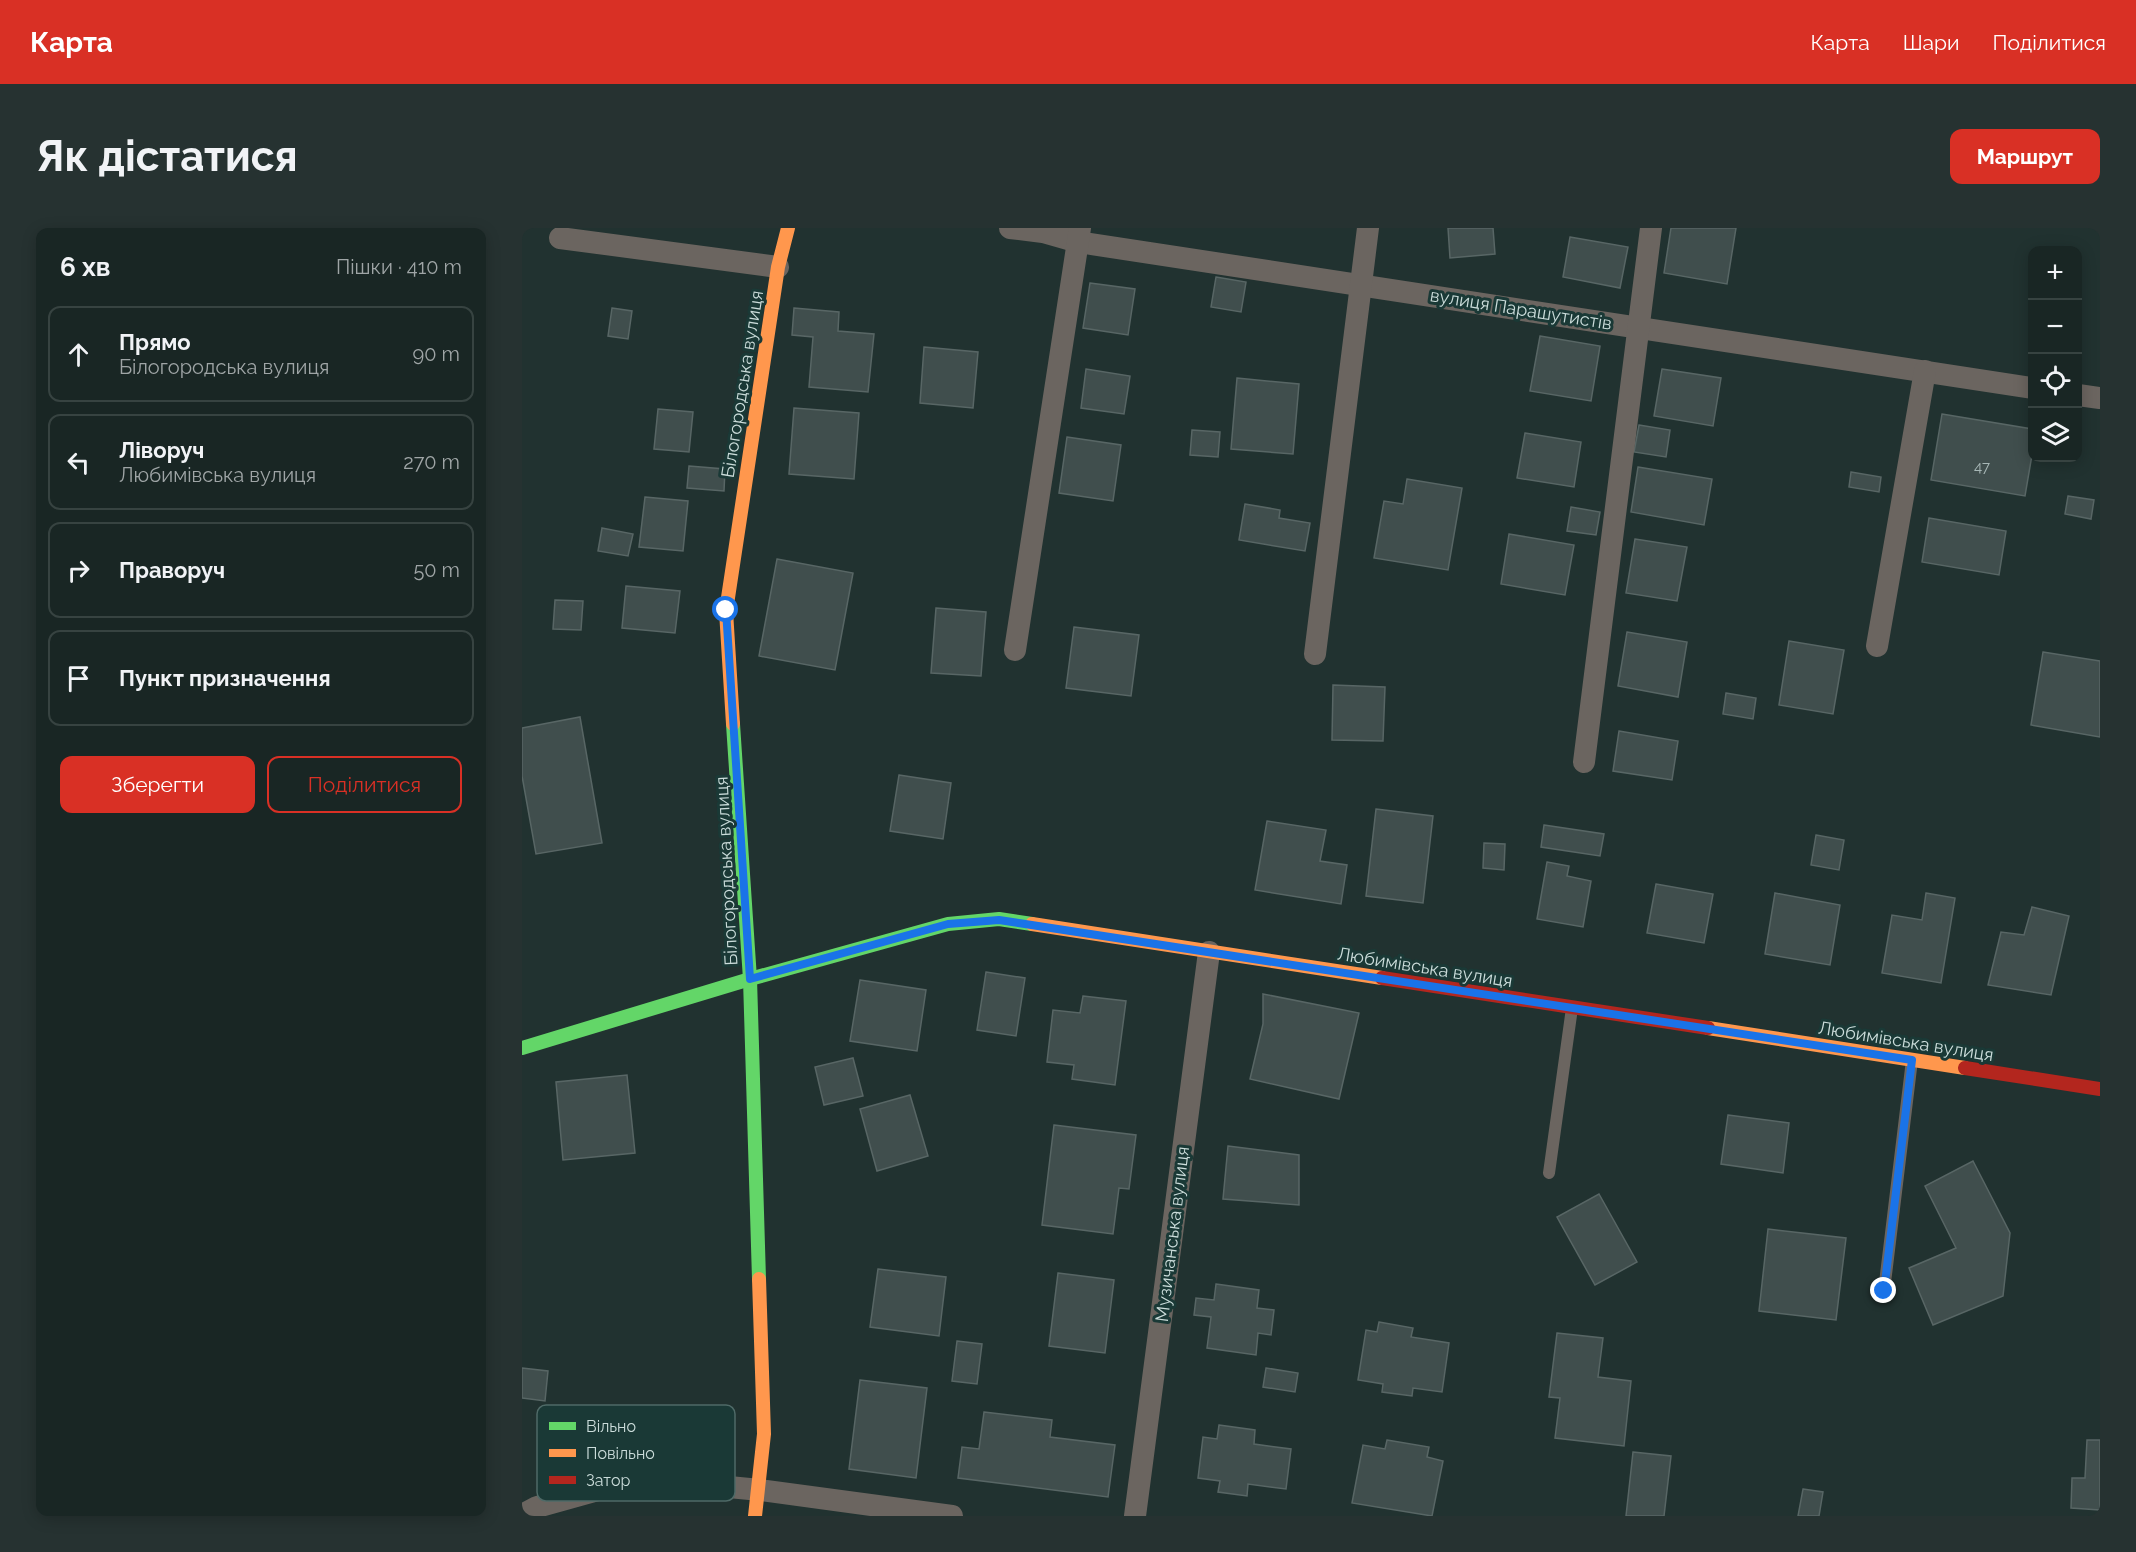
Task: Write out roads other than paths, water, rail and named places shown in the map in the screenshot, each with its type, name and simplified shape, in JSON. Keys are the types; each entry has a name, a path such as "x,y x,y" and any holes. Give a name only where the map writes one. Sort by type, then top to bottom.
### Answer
{"street":[{"name":"Білогородська вулиця","path":"755,1516 764,1434 750,979 726,610 778,267 788,228"},
{"name":"вулиця Парашутистів","path":"1011,228 1079,235 1360,284 2028,387"},
{"path":"1315,654 1368,228"},
{"path":"1584,762 1651,228"},
{"path":"1015,650 1079,235"},
{"path":"560,237 778,267"},
{"path":"1877,646 1925,371"},
{"path":"2082,395 2100,398"},
{"name":"Любимівська вулиця","path":"522,1048 750,979 948,924 999,920 2100,1089"},
{"name":"Музичанська вулиця","path":"1135,1516 1209,952"},
{"path":"735,1488 952,1516"},
{"path":"522,1515 537,1507 559,1501"}],"lane":[{"path":"1549,1173 1572,1008"},
{"path":"1884,1291 1912,1060"}]}
